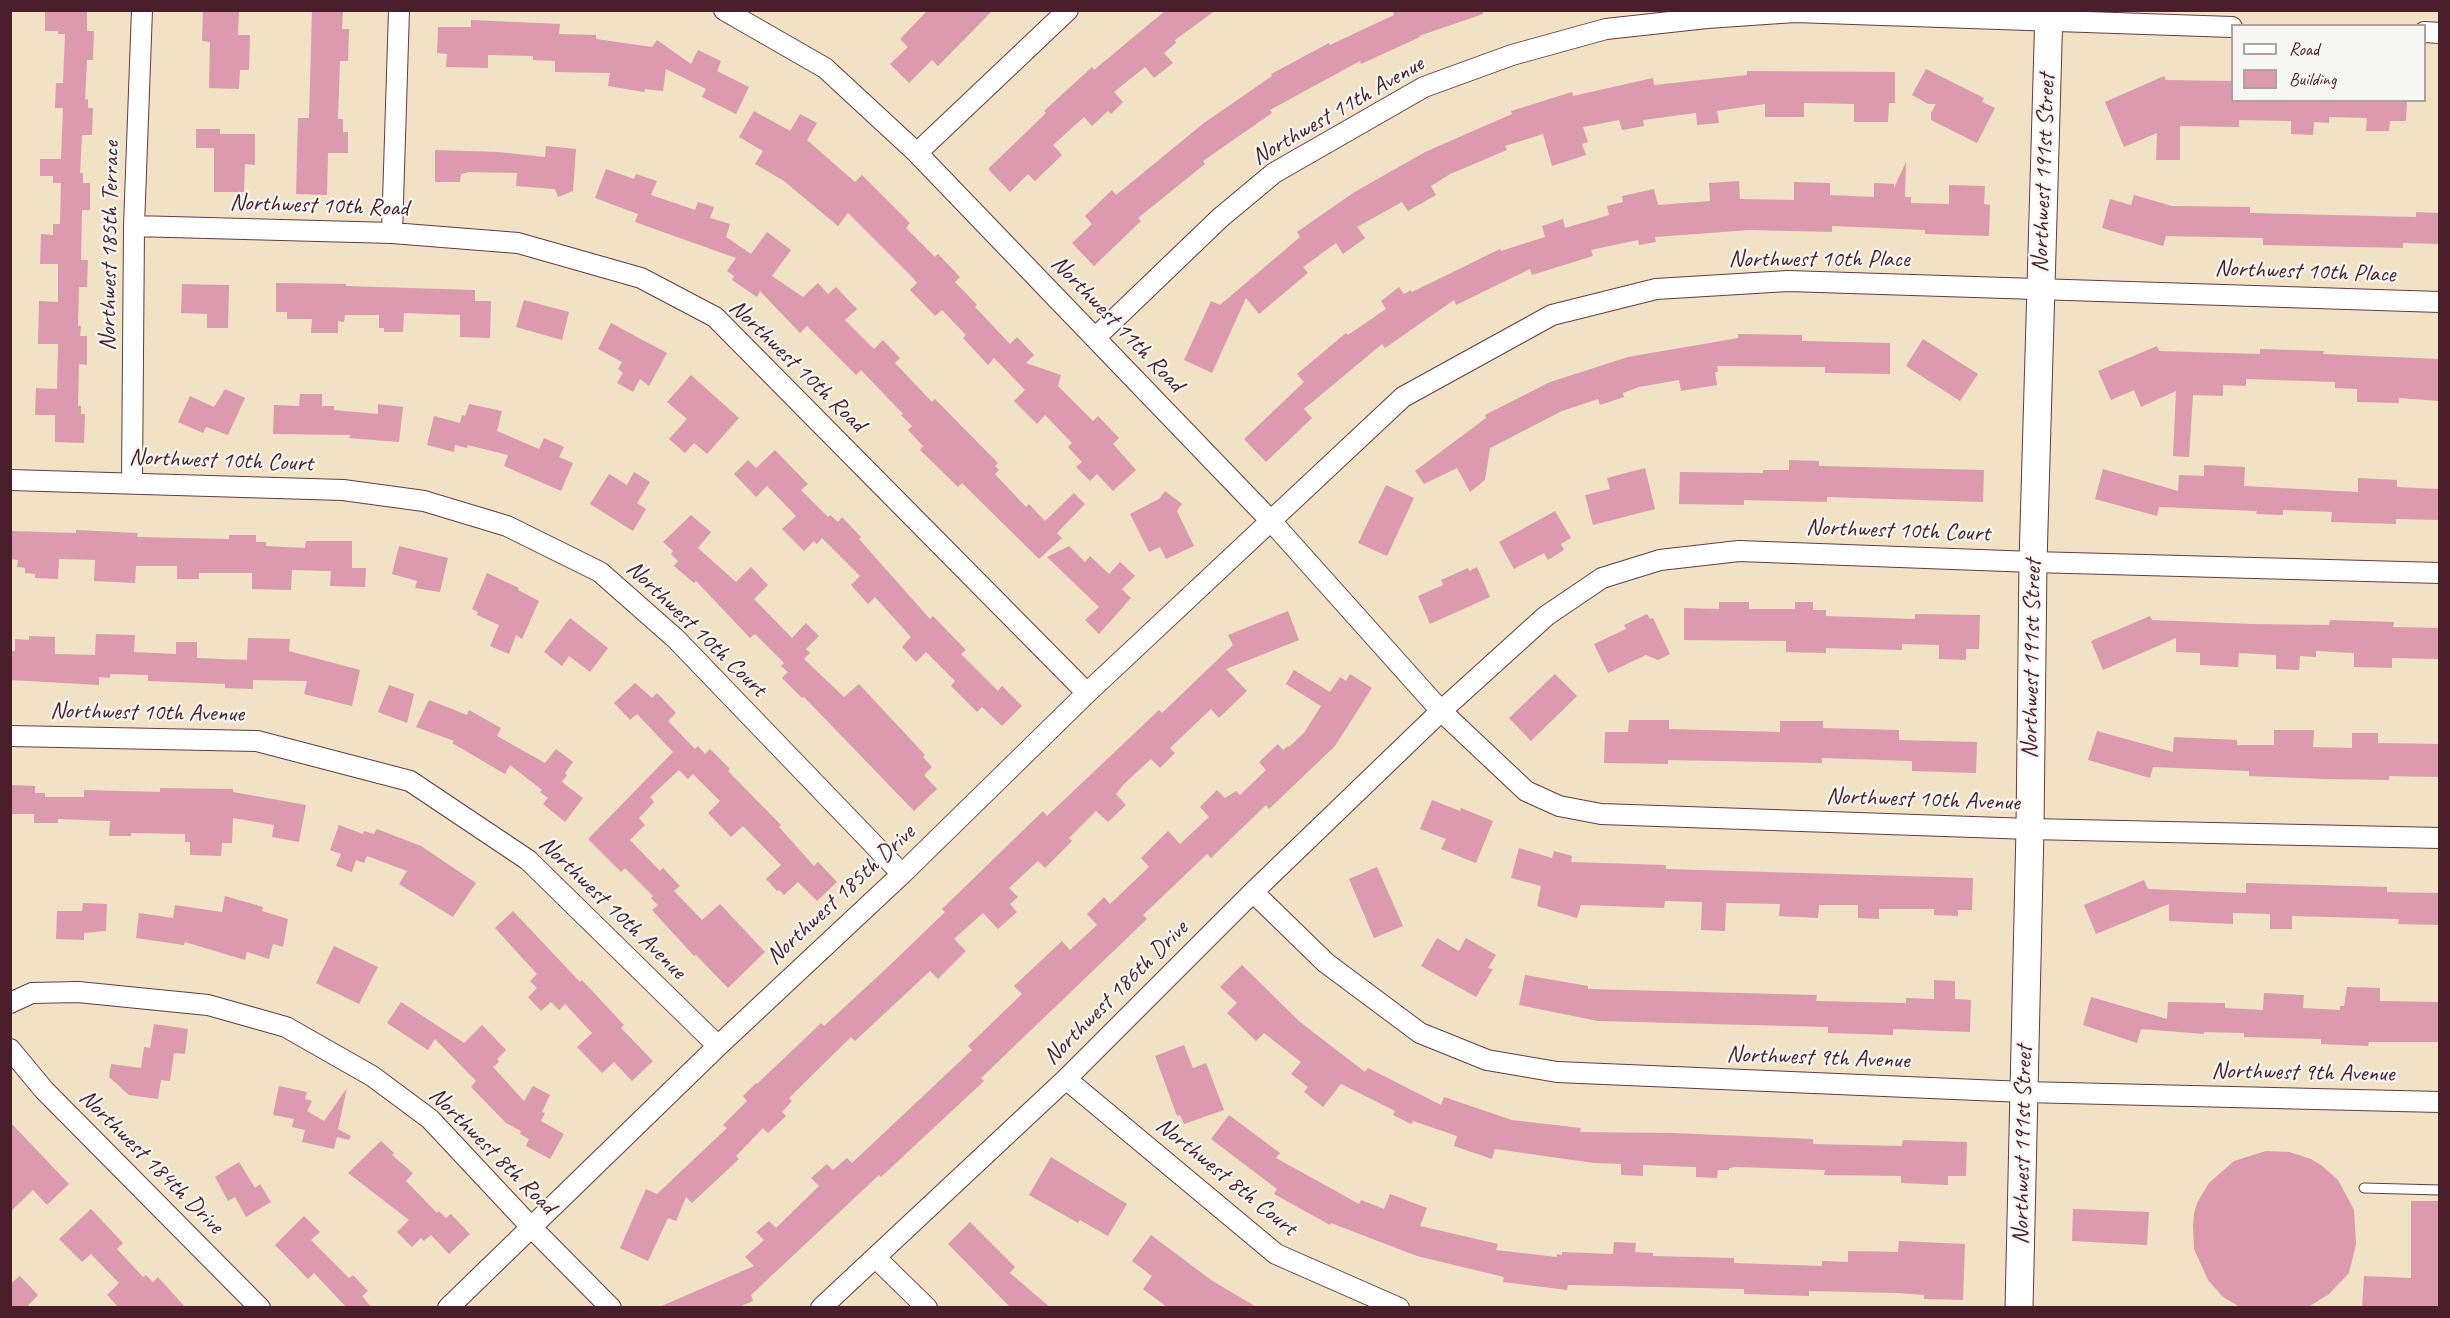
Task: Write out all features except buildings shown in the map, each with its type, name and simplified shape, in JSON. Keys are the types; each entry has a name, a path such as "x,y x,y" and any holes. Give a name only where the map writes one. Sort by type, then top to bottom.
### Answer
{"street":[{"name":"Northwest 185th Terrace","path":"132,483 134,226 142,10"},
{"path":"392,233 399,10"},
{"name":"Northwest 11th Road","path":"724,10 825,68 917,153 1271,521 1441,711"},
{"path":"917,153 1068,10"},
{"name":"Northwest 11th Avenue","path":"1095,338 1220,218 1274,172 1424,87 1512,55 1606,29 1707,18 1795,12 2049,16 2231,27"},
{"name":"Northwest 191st Street","path":"2019,1308 2030,829 2033,562 2049,16"},
{"name":"Northwest 10th Road","path":"134,226 392,233 518,243 641,278 715,317 1087,693"},
{"name":"Northwest 10th Place","path":"1271,521 1403,397 1552,315 1656,289 1788,281 2439,302"},
{"name":"Northwest 10th Court","path":"10,480 343,490 424,501 507,526 600,572 676,639 902,874"},
{"name":"Northwest 185th Drive","path":"448,1308 718,1046 902,874 1087,693 1271,521"},
{"name":"Northwest 10th Court","path":"1441,711 1546,615 1602,578 1660,561 1739,551 2439,573"},
{"name":"Northwest 10th Avenue","path":"1441,711 1526,790 1559,806 1601,814 2030,829 2439,838"},
{"name":"Northwest 186th Drive","path":"821,1308 1066,1079 1253,892 1441,711"},
{"name":"Northwest 10th Avenue","path":"10,736 257,741 410,781 528,860 718,1046"},
{"name":"Northwest 9th Avenue","path":"1253,892 1326,963 1420,1033 1487,1060 1557,1072 2024,1092 2439,1102"},
{"name":"Northwest 8th Road","path":"10,1003 32,993 78,992 208,1005 286,1027 372,1076 430,1119 611,1308"},
{"name":"Northwest 184th Drive","path":"10,1049 44,1090 260,1308"},
{"name":"Northwest 8th Court","path":"1066,1079 1276,1254 1399,1308"},
{"path":"876,1258 927,1308"}],"lane":[{"path":"2364,1188 2439,1190"}]}
